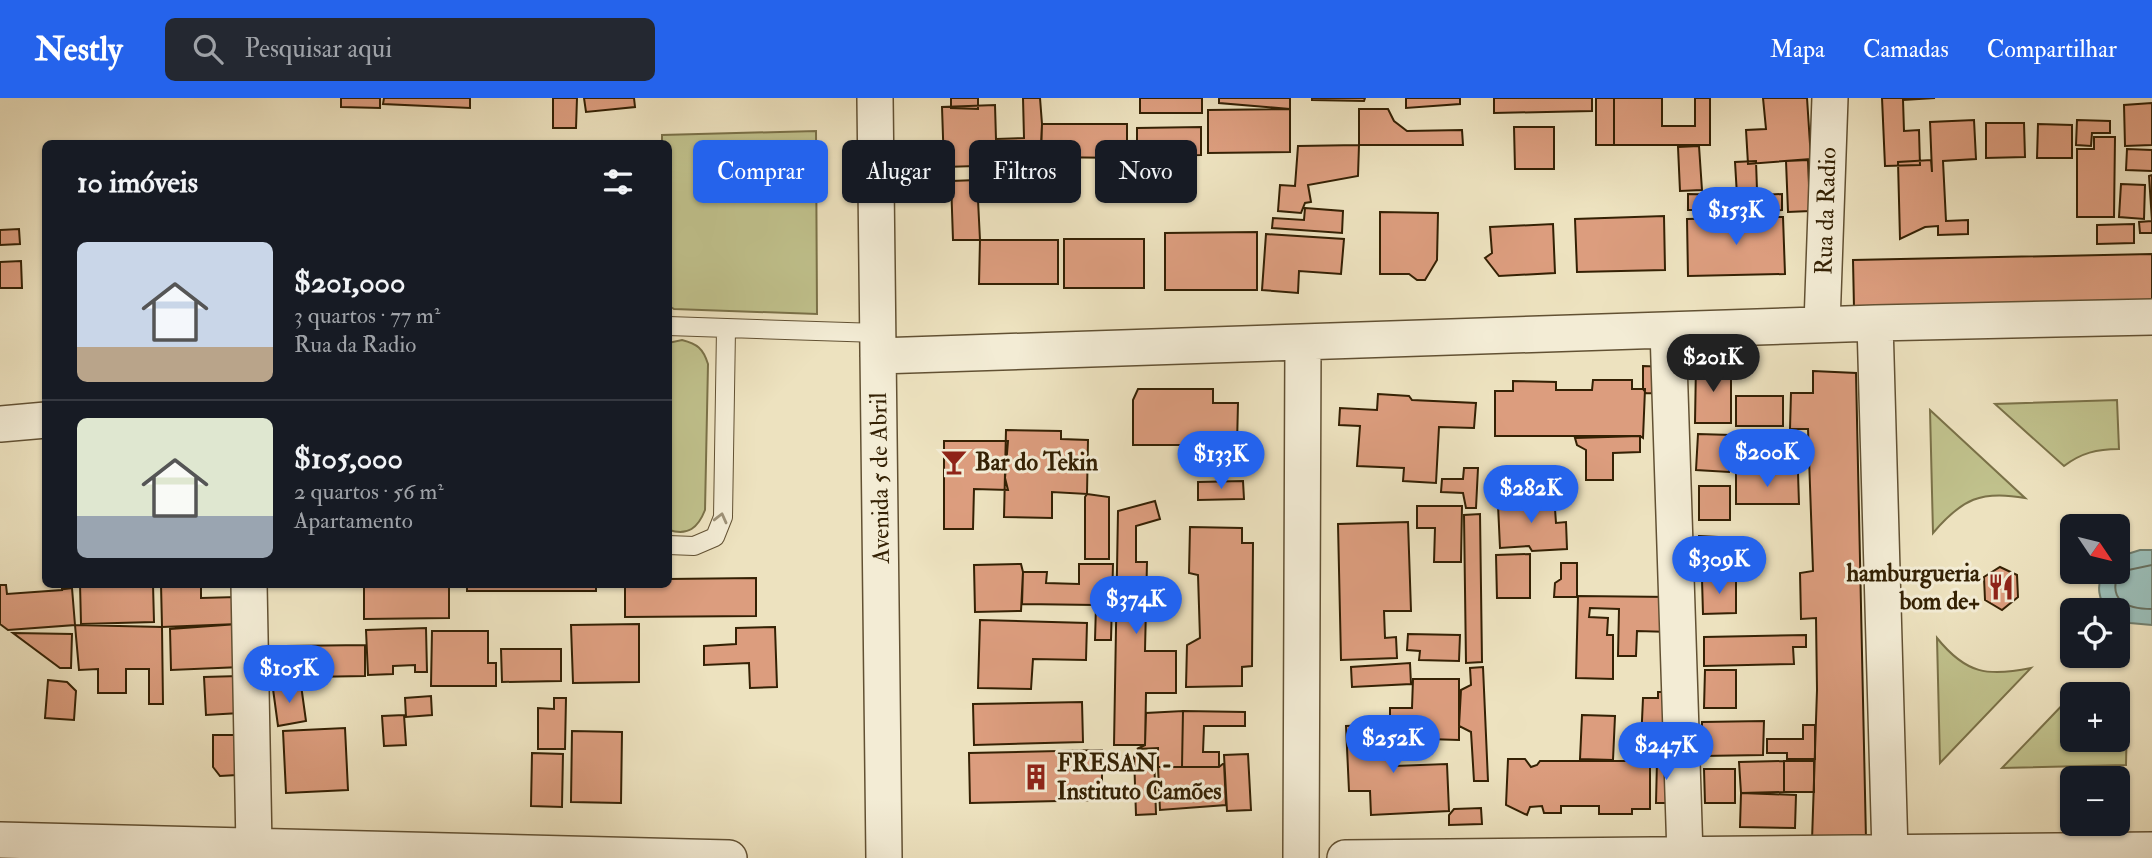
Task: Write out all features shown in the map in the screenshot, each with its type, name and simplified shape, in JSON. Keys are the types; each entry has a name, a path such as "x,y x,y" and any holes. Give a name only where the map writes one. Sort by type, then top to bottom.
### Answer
{"street":[{"name":"Avenida 5 de Abril","path":"874,98 884,858"},
{"name":"Rua da Radio","path":"1822,324 1830,98"},
{"path":"878,345 1303,342 1822,324 2152,317"},
{"path":"1875,323 1890,853"},
{"path":"1668,330 1685,855"},
{"path":"1301,858 1303,342"},
{"path":"0,424 42,420"},
{"path":"249,588 254,847"},
{"path":"0,840 729,858"},
{"path":"1345,858 1839,856 2152,850"}],"lane":[{"path":"672,326 878,345"},
{"path":"672,545 694,546 715,537 723,517 726,330"}],"green space":[{"path":"816,131 816,140 693,140 693,203 816,203 817,314 672,308 672,140 662,140 662,135"},
{"path":"682,340 699,347 708,364 705,510 696,526 682,532 672,531 672,342"},
{"path":"2117,400 2119,449 2090,453 2064,466 1995,404"},
{"path":"1930,410 2025,498 1996,495 1973,500 1953,512 1933,533"},
{"path":"1937,638 1958,659 1979,670 2002,672 2031,668 1940,763"},
{"path":"2060,707 2060,752 2126,752 2126,765 2002,768"}],"water":[{"path":"2152,550 2152,625 2130,623 2130,598 2101,598 2099,593 2099,584 2130,584 2130,553"}],"building":[{"path":"341,98 380,98 380,108 341,107"},
{"path":"384,98 470,98 470,108 383,104"},
{"path":"553,98 577,98 576,128 553,128"},
{"path":"584,98 634,98 635,107 586,112"},
{"path":"951,98 978,98 978,109 951,108"},
{"path":"1023,98 1040,98 1041,140 969,140 969,166 955,167 955,140 943,140 942,107 995,105 996,139 1024,138"},
{"path":"1140,98 1202,98 1202,113 1140,113"},
{"path":"1219,98 1290,98 1290,109 1219,103"},
{"path":"1312,98 1365,98 1364,101"},
{"path":"1406,98 1460,98 1460,104 1406,108"},
{"path":"1494,98 1592,98 1592,111 1494,113"},
{"path":"1596,98 1614,98 1614,145 1596,145"},
{"path":"1614,98 1662,98 1662,126 1695,126 1695,98 1710,98 1710,145 1614,145"},
{"path":"1763,98 1807,98 1811,159 1748,164 1746,130 1766,129"},
{"path":"1882,98 1935,98 1903,100 1904,131 1919,130 1920,165 1885,166"},
{"path":"2152,103 2152,145 2125,146 2124,105"},
{"path":"1290,109 1290,152 1208,153 1208,110"},
{"path":"1359,109 1388,109 1394,121 1407,131 1462,130 1463,145 1359,145"},
{"path":"1974,120 1976,159 1943,161 1946,221 1968,220 1968,234 1938,235 1938,226 1925,227 1900,239 1898,162 1931,160 1932,172 1930,122"},
{"path":"2077,120 2110,121 2110,133 2092,133 2091,146 2076,145"},
{"path":"1986,123 2024,123 2025,157 1986,158"},
{"path":"1042,124 1127,124 1127,140 1095,140 1095,158 1081,157 1081,140 1042,140"},
{"path":"2038,124 2072,125 2072,158 2037,158"},
{"path":"1201,127 1201,155 1197,155 1197,140 1137,140 1137,128"},
{"path":"1514,127 1554,127 1554,169 1515,169"},
{"path":"2094,137 2115,137 2114,217 2077,217 2077,149 2094,149"},
{"path":"1359,145 1358,176 1308,185 1311,202 1305,203 1301,213 1278,211 1280,185 1295,186 1298,146"},
{"path":"1699,146 1702,190 1680,191 1678,147"},
{"path":"2127,149 2152,150 2152,171 2126,170"},
{"path":"1808,160 1810,211 1788,212 1786,161"},
{"path":"1756,161 1757,190 1742,191 1741,196 1782,194 1782,210 1738,212 1735,162"},
{"path":"2152,175 2152,221 2149,176"},
{"path":"969,180 969,203 978,203 980,240 953,240 952,203 955,203 955,181"},
{"path":"2121,184 2145,185 2144,219 2119,217"},
{"path":"1688,194 1730,195 1730,210 1688,210"},
{"path":"1305,208 1343,211 1342,233 1272,228 1273,218 1304,220"},
{"path":"1380,212 1438,213 1437,260 1425,280 1417,280 1409,274 1380,274"},
{"path":"1664,216 1665,270 1577,272 1575,219"},
{"path":"1783,217 1785,274 1688,276 1687,219"},
{"path":"2152,221 2152,233 2140,233 2139,222"},
{"path":"1553,224 1555,273 1499,276 1485,258 1492,253 1490,227"},
{"path":"2134,224 2134,243 2097,244 2097,225"},
{"path":"19,229 20,244 0,245 0,230"},
{"path":"1257,232 1257,290 1165,290 1165,233"},
{"path":"1266,234 1344,239 1341,274 1299,271 1298,293 1262,290"},
{"path":"1064,239 1144,239 1144,288 1064,288"},
{"path":"980,240 1058,240 1058,284 979,284"},
{"path":"2152,254 2152,302 1854,308 1853,260"},
{"path":"21,261 22,288 0,288 0,262"},
{"path":"1696,364 1731,364 1731,423 1695,423"},
{"path":"1643,366 1667,367 1666,394 1646,393 1643,389"},
{"path":"1813,371 1856,373 1866,840 1812,841 1817,690 1816,618 1801,619 1800,573 1813,571 1808,429 1790,429 1791,393 1813,393"},
{"path":"1593,380 1632,380 1632,389 1645,389 1643,438 1495,436 1495,391 1513,391 1513,381 1556,382 1556,390 1592,390"},
{"path":"1138,389 1213,389 1213,403 1238,403 1237,445 1133,445 1133,400"},
{"path":"1378,394 1409,396 1412,400 1476,403 1474,428 1439,427 1436,483 1403,481 1404,468 1357,466 1360,426 1339,425 1340,408 1377,410"},
{"path":"1736,396 1783,396 1783,426 1736,426"},
{"path":"1006,430 1061,431 1061,439 1088,440 1087,494 1052,492 1052,518 1004,517"},
{"path":"1698,434 1731,435 1729,472 1696,470"},
{"path":"1640,436 1640,452 1613,453 1613,480 1586,480 1586,450 1577,445 1575,438"},
{"path":"944,441 1008,441 1005,478 1008,490 974,489 973,529 944,529"},
{"path":"1464,468 1478,468 1476,508 1466,508 1463,493 1441,492 1442,479 1463,479"},
{"path":"1736,473 1798,473 1799,504 1736,504"},
{"path":"1243,481 1244,499 1198,500 1198,482"},
{"path":"1699,486 1730,486 1730,520 1699,520"},
{"path":"1545,493 1545,509 1555,509 1556,523 1566,522 1567,549 1532,551 1529,546 1500,548 1498,505 1515,504 1514,494"},
{"path":"1087,494 1109,497 1109,559 1085,559"},
{"path":"1155,501 1160,519 1136,526 1136,562 1147,562 1145,651 1176,651 1176,693 1146,693 1145,745 1114,745 1118,511"},
{"path":"1417,506 1462,506 1461,562 1434,562 1435,528 1417,528"},
{"path":"1480,514 1482,662 1466,663 1464,515"},
{"path":"1408,522 1411,611 1384,611 1385,638 1396,637 1397,658 1341,660 1338,524"},
{"path":"1190,527 1242,528 1242,543 1253,543 1252,666 1242,667 1242,686 1186,687 1187,645 1200,638 1198,575 1189,573"},
{"path":"1699,536 1737,538 1737,557 1699,556"},
{"path":"1530,554 1530,598 1497,598 1496,555"},
{"path":"1561,563 1577,563 1577,597 1554,597 1555,583 1561,579"},
{"path":"1021,564 1021,611 975,612 974,565"},
{"path":"1079,564 1113,564 1111,640 1095,640 1096,605 1022,604 1023,572 1047,572 1046,583 1079,584"},
{"name":"hamburgueria bom de+","path":"2000,567 2017,575 2018,597 2002,610 1985,600 1984,577"},
{"path":"756,578 756,616 625,617 625,588 672,588 672,579"},
{"path":"1736,578 1736,613 1703,614 1702,579"},
{"path":"0,585 6,585 7,594 72,588 75,625 8,630 0,624"},
{"path":"80,588 153,588 154,622 81,624"},
{"path":"161,588 201,588 201,598 237,597 238,624 162,627"},
{"path":"364,588 449,588 449,618 364,619"},
{"path":"467,588 596,588 596,591 467,591"},
{"path":"1578,596 1672,597 1671,632 1637,631 1636,656 1618,656 1619,609 1590,608 1589,617 1608,618 1607,635 1613,635 1613,679 1576,678"},
{"path":"980,620 1087,623 1086,660 1033,659 1031,689 978,688"},
{"path":"238,624 241,667 171,670 170,629"},
{"path":"639,624 639,682 573,683 571,625"},
{"path":"75,625 162,627 163,704 149,704 149,669 126,669 126,693 98,693 98,669 79,670"},
{"path":"775,627 777,687 750,688 749,663 704,665 704,646 736,644 736,628"},
{"path":"426,628 427,672 415,672 415,665 393,666 393,674 368,675 366,630"},
{"path":"432,631 488,631 488,663 496,663 496,686 431,686"},
{"path":"13,633 72,634 71,668 60,668"},
{"path":"1408,634 1460,635 1459,661 1419,660 1420,651 1407,650"},
{"path":"1806,635 1806,647 1793,647 1794,664 1704,666 1704,637"},
{"path":"365,645 365,676 308,677 287,646"},
{"path":"501,649 561,649 561,681 502,682"},
{"path":"1410,663 1411,684 1352,687 1351,667"},
{"path":"1483,667 1488,781 1474,781 1471,732 1459,726 1461,690 1471,685 1470,668"},
{"path":"1705,670 1736,670 1736,708 1704,708"},
{"path":"239,676 240,713 206,715 204,677"},
{"path":"1413,679 1459,679 1459,740 1428,739 1429,726 1397,726 1397,720 1390,720 1390,708 1412,708"},
{"path":"48,680 67,682 76,691 74,720 45,718"},
{"path":"301,685 306,721 278,726 273,689"},
{"path":"1658,692 1677,692 1675,752 1661,751 1657,744 1641,743 1643,698 1658,698"},
{"path":"431,696 432,715 406,717 405,698"},
{"path":"554,698 566,698 565,749 538,749 538,708 554,709"},
{"path":"1082,702 1083,742 974,745 973,704"},
{"path":"1183,711 1182,767 1158,767 1158,748 1137,749 1145,745 1146,713"},
{"path":"1183,711 1245,712 1245,726 1204,726 1203,752 1219,752 1219,767 1182,767"},
{"path":"404,715 406,745 384,746 382,716"},
{"path":"1582,715 1615,716 1613,760 1580,759"},
{"path":"1764,721 1763,755 1702,756 1702,722"},
{"path":"1392,724 1394,766 1447,764 1449,811 1371,815 1370,791 1349,791 1346,726"},
{"path":"1803,725 1815,725 1815,759 1787,759 1787,753 1767,753 1767,739 1803,739"},
{"path":"345,728 348,790 286,793 283,731"},
{"path":"572,731 622,732 621,803 571,802"},
{"path":"213,735 237,735 237,775 220,776 213,767"},
{"name":"FRESAN - Instituto Camões","path":"1102,750 1102,800 970,803 969,753"},
{"path":"532,753 563,754 562,807 531,806"},
{"path":"1248,754 1251,810 1227,811 1224,755"},
{"path":"1134,755 1154,755 1156,814 1136,815"},
{"path":"1508,759 1525,759 1531,767 1540,761 1650,761 1650,809 1632,809 1632,814 1599,814 1599,806 1561,806 1561,813 1544,813 1542,806 1530,807 1527,815 1506,805"},
{"path":"1657,761 1676,761 1675,803 1656,803"},
{"path":"1784,761 1784,792 1741,793 1739,762"},
{"path":"1784,761 1814,761 1814,792 1784,792"},
{"path":"1224,763 1226,805 1160,810 1158,767 1219,767"},
{"path":"1704,769 1735,769 1735,803 1705,803"},
{"path":"1741,793 1796,795 1795,828 1740,827"},
{"path":"1481,808 1482,824 1449,825 1449,815 1454,809"}],"place":[{"name":"Bar do Tekin","path":"954,462"},
{"name":"hamburgueria bom de+","path":"2001,587"},
{"name":"FRESAN - Instituto Camões","path":"1036,777"}]}
